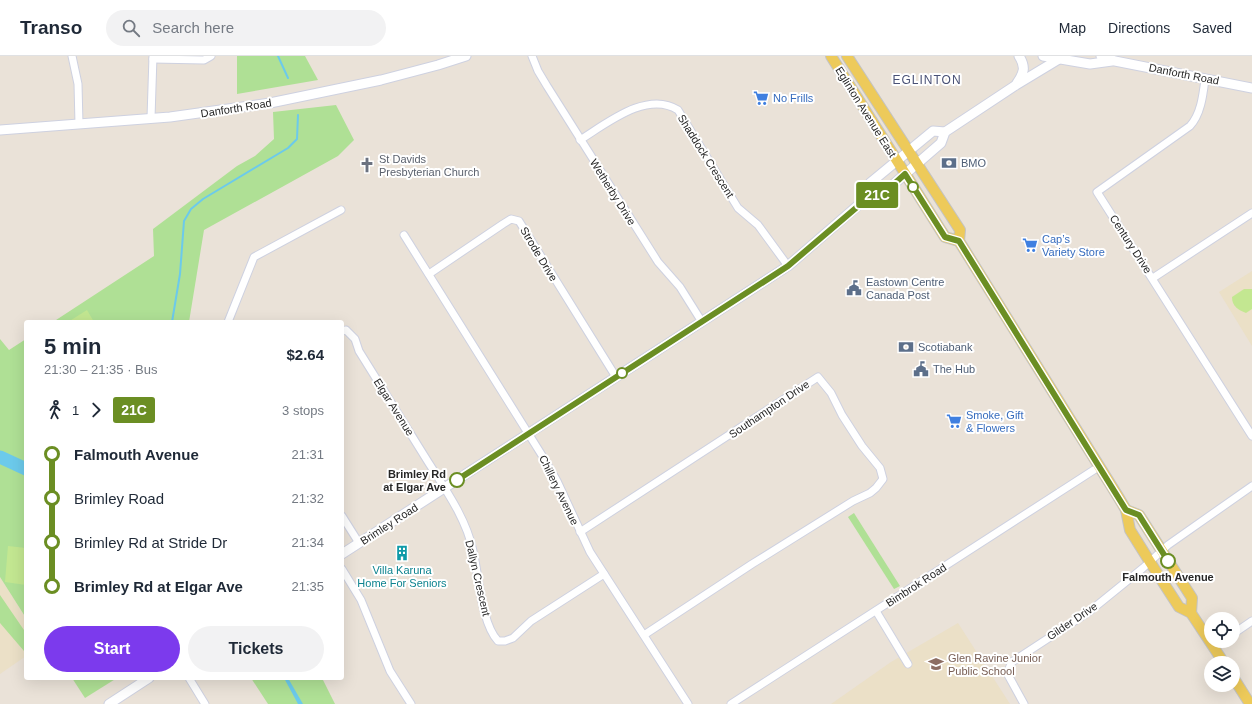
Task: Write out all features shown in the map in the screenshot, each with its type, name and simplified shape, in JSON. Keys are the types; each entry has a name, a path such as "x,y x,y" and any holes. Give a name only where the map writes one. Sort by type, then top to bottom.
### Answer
{"main road":[{"name":"Danforth Road","path":"0,130 194,114 270,103 381,80 438,66 466,56"},
{"name":"Eglinton Avenue East","path":"831,56 945,237 959,241"},
{"path":"1016,85 1024,74 1024,64 1020,56"},
{"name":"Danforth Road","path":"1043,56 1062,58 1090,64 1118,60"},
{"name":"Danforth Road","path":"1101,56 1252,88"},
{"name":"Eglinton Avenue East","path":"849,57 960,230 959,241 1126,510 1130,530 1179,607 1191,613 1204,628"},
{"name":"Brimley Road","path":"344,553 788,266 870,196 882,195 940,142 945,132 1016,85 1062,58"},
{"name":"Brimley Road","path":"870,196 870,183 933,131 945,132"},
{"name":"Eglinton Avenue East","path":"1126,510 1139,515 1192,598 1191,613"},
{"path":"109,704 147,680"},
{"path":"1240,688 1250,704"}],"street":[{"path":"72,56 78,84 79,124"},
{"path":"151,118 153,58 204,60 211,56"},
{"name":"Wetherby Drive","path":"532,56 538,71 580,140 658,262 680,287 702,322"},
{"name":"Century Drive","path":"1205,79 1196,120 1190,126 1097,192 1252,436"},
{"name":"Shaddock Crescent","path":"580,140 624,113 657,103 672,106 678,110 738,208 758,225 788,266"},
{"path":"229,320 251,260 254,257 341,210"},
{"path":"1153,278 1252,213"},
{"name":"Strode Drive","path":"429,274 511,219 519,220 616,377"},
{"name":"Chillery Avenue","path":"404,235 557,481 580,532 604,574 688,704"},
{"name":"Elgar Avenue","path":"344,330 346,330 355,339 359,351 444,488"},
{"name":"Southampton Drive","path":"580,532 818,377 831,393 842,415 862,446 880,468 883,479 876,488 752,564 644,636"},
{"name":"Bimbrok Road","path":"731,704 1100,466"},
{"path":"1150,562 1188,529 1252,486"},
{"name":"Dallyn Crescent","path":"444,488 468,533 473,551 479,590 492,631 498,641 506,641 512,638 531,621 604,574"},
{"path":"344,519 359,543"},
{"name":"Gilder Drive","path":"1024,704 1007,674 1012,662 1090,611 1150,562"},
{"path":"344,572 361,600 390,671 411,704"},
{"path":"876,611 908,664"},
{"path":"1240,629 1252,621"},
{"path":"190,680 205,704"}],"shaded area":[{"path":"1252,271 1252,346 1219,292"},
{"path":"0,577 24,615 24,657 0,674"},
{"name":"Glen Ravine Junior Public School","path":"958,623 1010,704 831,704 891,662"}],"green space":[{"path":"237,56 305,56 318,80 237,94"},
{"path":"336,105 354,140 338,156 204,230 189,320 56,320 154,256 153,229 237,166 255,156 274,139 273,112"},
{"path":"1244,289 1252,289 1252,309 1246,313 1236,307 1233,303 1232,297"},
{"path":"87,310 93,320 71,320"},
{"path":"0,339 9,350 24,340 24,615 0,577"},
{"path":"854,513 900,586 894,589 848,517"},
{"path":"8,546 24,548 24,585 5,582"},
{"path":"0,595 24,630 24,651 0,623"},
{"path":"73,680 114,680 85,698"},
{"path":"252,680 323,680 335,704 268,704"}],"water":[{"path":"285,680 289,680 303,704 298,704"}],"waterway":[{"path":"278,56 288,78"},
{"path":"172,320 180,274 184,221 191,209 203,199 288,148 297,139 298,115"},
{"path":"0,457 24,468"}],"bus line":[{"name":"21C","path":"457,480 788,266 870,196 882,195 905,174 945,237 959,241 1126,510 1139,515 1168,561"}],"place":[{"name":"No Frills","path":"761,98"},
{"name":"BMO","path":"949,163"},
{"name":"St Davids Presbyterian Church","path":"367,165"},
{"name":"Cap’s Variety Store","path":"1030,245"},
{"name":"Eastown Centre Canada Post","path":"854,288"},
{"name":"Scotiabank","path":"906,347"},
{"name":"The Hub","path":"921,369"},
{"name":"Smoke, Gift & Flowers","path":"954,421"},
{"name":"Brimley Rd at Elgar Ave","path":"457,480"},
{"name":"Villa Karuna Home For Seniors","path":"402,553"},
{"name":"Falmouth Avenue","path":"1168,561"},
{"name":"Glen Ravine Junior Public School","path":"936,664"}],"district":[{"name":"EGLINTON","path":"927,80"}]}
